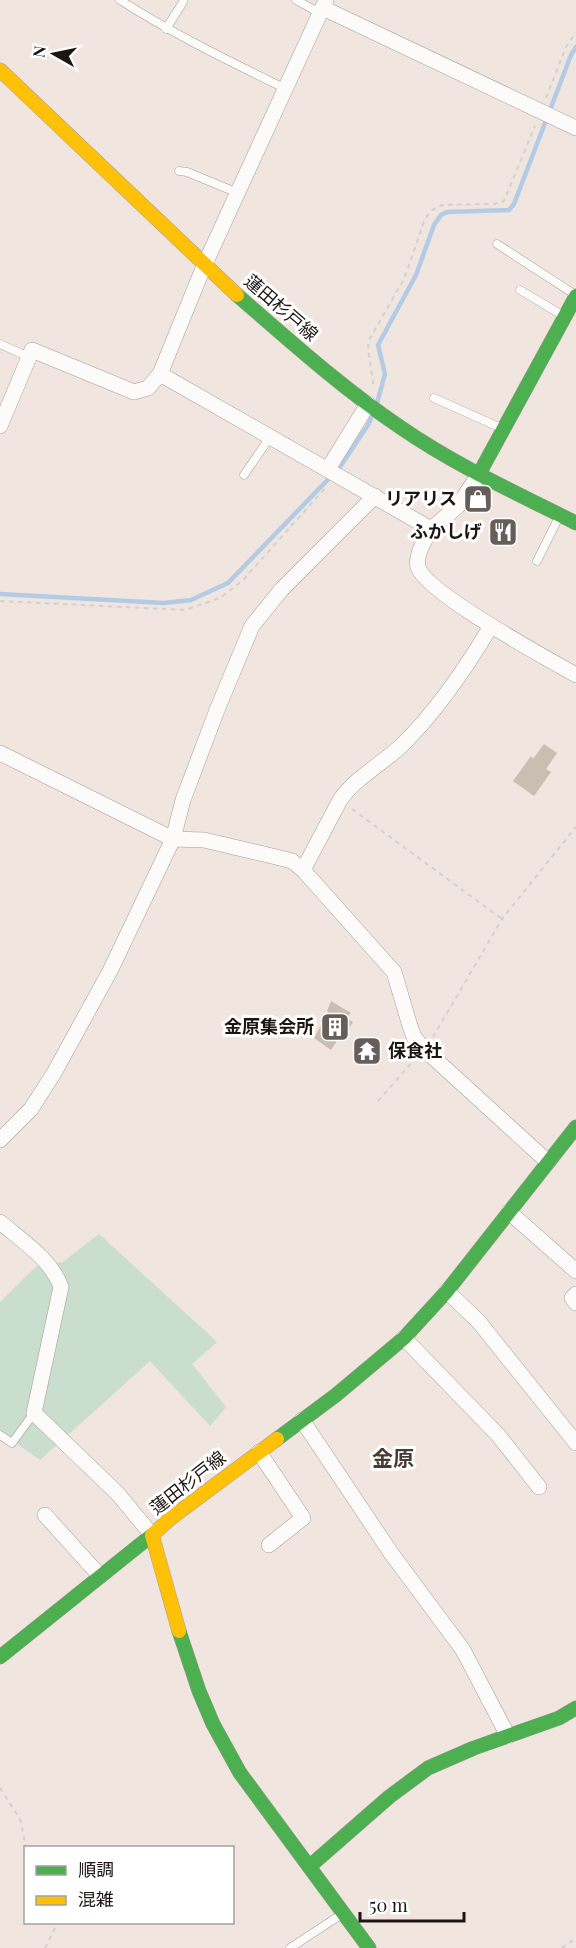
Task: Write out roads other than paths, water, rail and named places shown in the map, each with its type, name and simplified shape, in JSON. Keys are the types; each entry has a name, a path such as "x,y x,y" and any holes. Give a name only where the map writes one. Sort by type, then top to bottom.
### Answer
{"main road":[{"name":"蓮田杉戸線","path":"0,70 204,266 367,403 413,436 479,474 576,523"},
{"path":"479,474 576,298"},
{"name":"蓮田杉戸線","path":"369,1948 240,1773 213,1724 199,1691 178,1627 152,1535 171,1518 336,1395 404,1338 447,1291 576,1127"},
{"path":"0,1658 152,1535"},
{"path":"310,1866 388,1797 428,1768 559,1718 576,1708"}],"street":[{"path":"0,426 32,350 134,392 148,388 160,375 204,266 323,7 576,129"},
{"path":"160,375 431,529"},
{"path":"333,472 367,403"},
{"path":"479,474 458,506 431,529 418,555 418,566 424,577 440,591 491,626 574,671"},
{"path":"0,1140 31,1109 54,1073 110,971 173,839 183,800 252,626 282,589 375,496"},
{"path":"303,870 347,790 386,760 412,735 454,684 491,626"},
{"path":"0,753 173,839 204,840 292,861 303,870 394,972 414,1037 424,1049 548,1162"},
{"path":"509,1212 576,1271"},
{"path":"0,1222 56,1274 61,1287 34,1413 118,1494 152,1535"},
{"path":"447,1291 479,1322 576,1443"},
{"path":"576,1294 572,1299 576,1303"},
{"path":"404,1338 498,1435 539,1487"},
{"path":"302,1420 391,1553 463,1650 508,1736"},
{"path":"259,1452 303,1518 269,1545"},
{"path":"45,1515 100,1576"}],"lane":[{"path":"120,0 203,49 286,89"},
{"path":"296,0 323,7"},
{"path":"166,29 183,2"},
{"path":"179,171 187,172 238,194"},
{"path":"497,244 576,298"},
{"path":"520,290 565,317"},
{"path":"0,344 29,357"},
{"path":"434,398 503,429"},
{"path":"244,475 270,437"},
{"path":"537,561 560,515"},
{"path":"0,1435 12,1443 34,1413"},
{"path":"290,1948 343,1913"}],"waterway":[{"path":"377,403 385,374 378,345 416,275 434,225 441,215 447,212 509,210 514,204 576,47"},
{"path":"0,594 164,603 191,600 228,583 340,467 372,416"}],"place":[{"name":"リアリス","path":"478,499"},
{"name":"ふかしげ","path":"503,532"},
{"name":"金原集会所","path":"335,1027"},
{"name":"保食社","path":"367,1051"}],"district":[{"name":"金原","path":"393,1459"}]}
